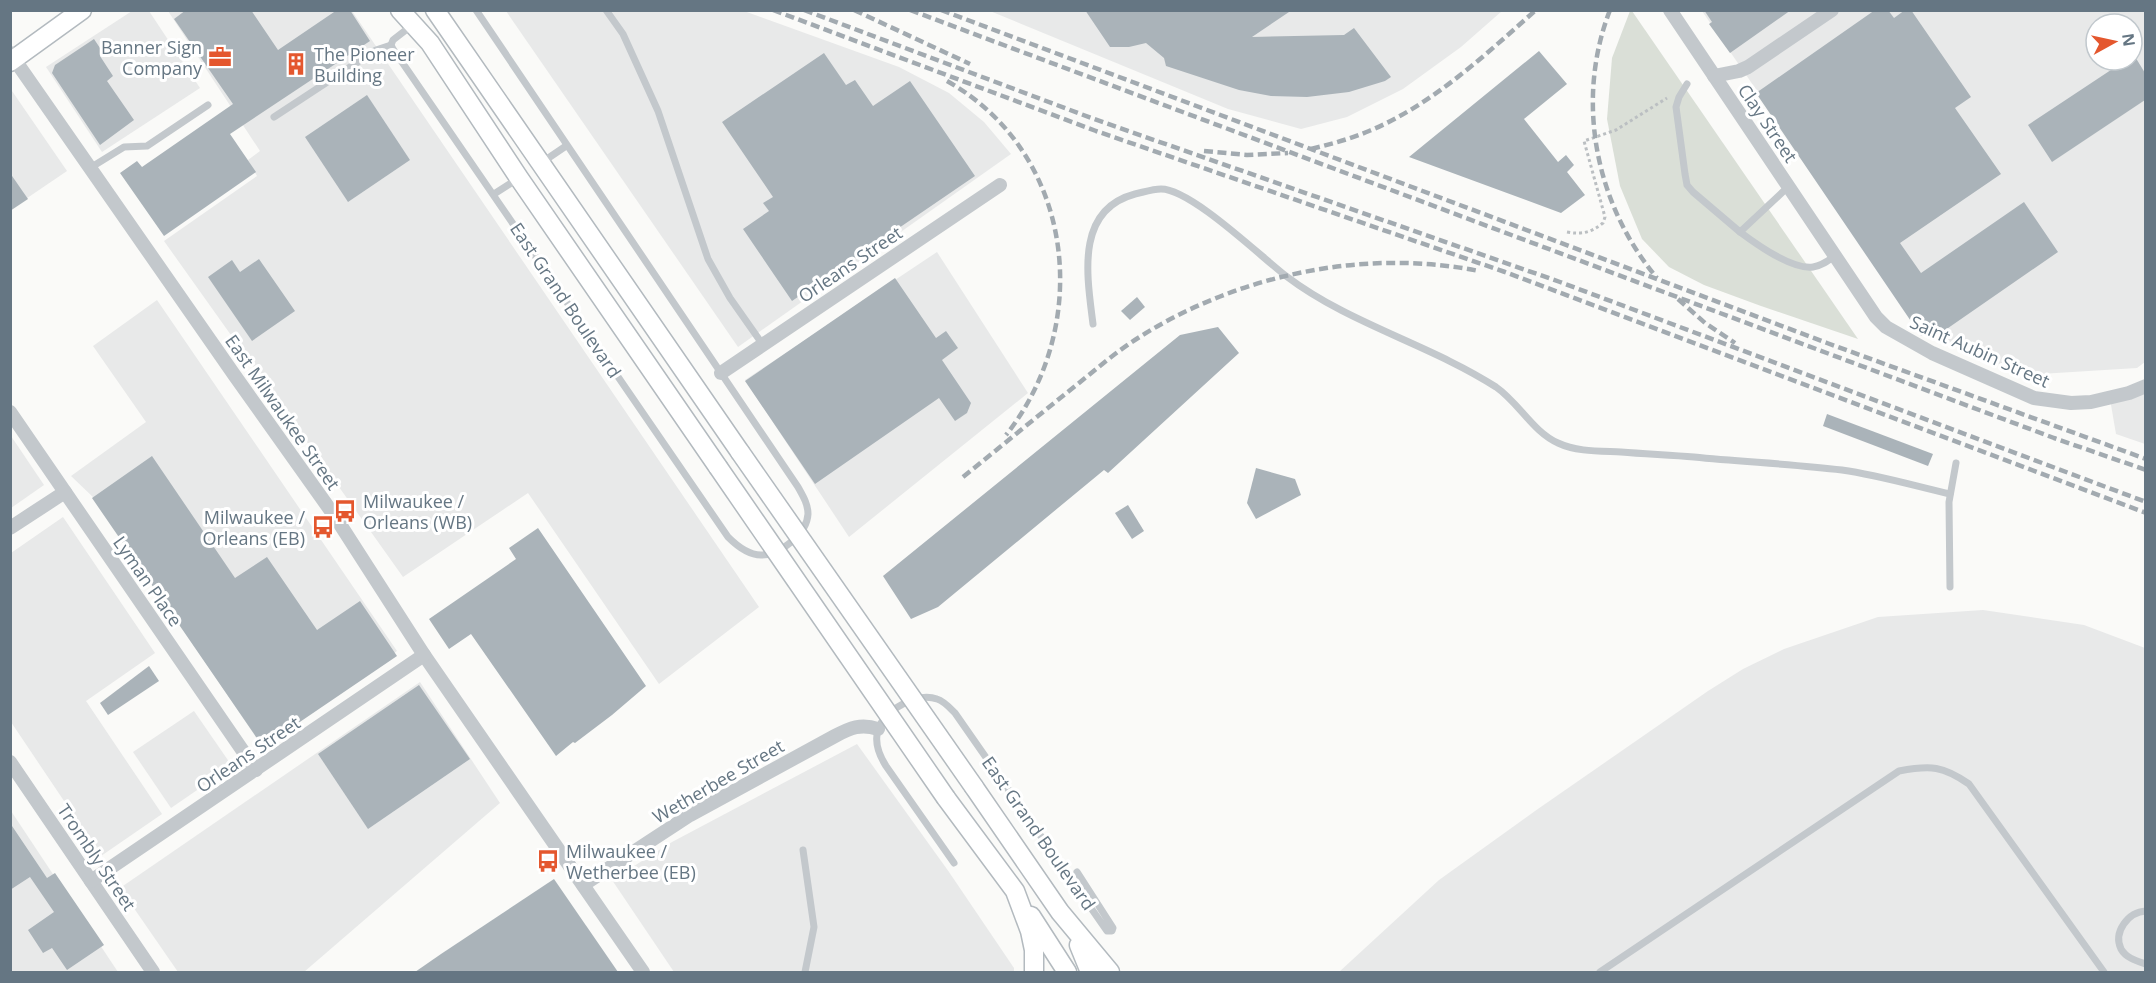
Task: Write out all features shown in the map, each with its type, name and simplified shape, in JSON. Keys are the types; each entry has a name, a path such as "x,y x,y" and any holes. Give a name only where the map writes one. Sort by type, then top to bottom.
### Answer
{"main road":[{"name":"East Grand Boulevard","path":"400,10 430,44 519,178 946,798 1015,891 1030,931 1034,950 1034,972"},
{"path":"413,25 430,10"},
{"name":"East Grand Boulevard","path":"435,10 1060,912"},
{"path":"12,58 78,12"},
{"path":"519,178 541,163"},
{"path":"1015,891 1067,972"},
{"path":"1060,912 1081,948 1090,972"},
{"path":"1060,912 1110,972"}],"street":[{"name":"Clay Street","path":"1670,10 1834,256"},
{"path":"1714,76 1748,67 1832,10"},
{"name":"East Milwaukee Street","path":"12,58 336,518 424,655 643,972"},
{"name":"Orleans Street","path":"721,373 1000,184"},
{"name":"Saint Aubin Street","path":"1834,256 1876,317 1886,327 1932,353 2034,398 2071,403 2091,402 2129,393 2145,386"},
{"name":"Lyman Place","path":"10,411 256,770"},
{"path":"10,528 65,492"},
{"name":"Orleans Street","path":"91,881 424,655"},
{"name":"Wetherbee Street","path":"583,885 690,815 835,736 854,727 869,726 878,729"},
{"name":"Trombly Street","path":"10,762 153,972"}],"lane":[{"name":"East Grand Boulevard","path":"391,45 728,537 746,551 759,555 765,555 788,544 801,532 807,520 807,507 798,487 476,10"},
{"path":"606,10 623,34 658,111 708,259 730,298 763,345"},
{"path":"274,117 376,50 391,45 393,40 413,25"},
{"path":"1687,84 1676,107 1687,185 1761,248 1803,266 1812,267 1824,264 1834,256"},
{"path":"90,168 124,147 147,146 208,105"},
{"path":"541,163 566,146"},
{"path":"494,195 519,178"},
{"path":"1740,232 1789,186"},
{"path":"1093,324 1088,284 1089,240 1095,224 1104,211 1118,200 1163,189 1186,197 1230,229 1298,285 1341,309 1459,365 1497,388 1522,409 1539,430 1560,444 1593,451 1683,456 1844,470 1950,494"},
{"path":"1950,587 1948,502 1956,463"},
{"name":"East Grand Boulevard","path":"878,729 891,712 918,699 936,699 950,707 1107,931 1112,931 1113,928 1077,872"},
{"path":"878,729 876,742 881,758 954,863"},
{"path":"1600,972 1899,771 1923,766 1950,771 1969,784 2104,972"},
{"path":"803,850 814,927 806,972"},
{"path":"2145,911 2131,916 2122,923 2119,937 2122,950 2131,959 2145,963"}],"path":[{"path":"1568,232 1577,234 1588,232 1603,223 1605,217 1584,141 1616,130 1687,84"}],"shaded area":[{"path":"132,11 149,11 200,88 102,152 46,67"},
{"path":"168,11 352,11 759,607 659,684 528,493 403,577 164,241 257,176 248,160 260,151"},
{"path":"506,11 744,11 899,67 949,93 984,122 1011,154 738,347"},
{"path":"990,11 1502,11 1461,47 1403,89 1347,117 1301,129 1228,109"},
{"path":"1630,11 1858,339 1704,285 1669,267 1642,239 1620,186 1607,119 1612,58"},
{"path":"1702,11 2145,11 2145,362 2137,368 2026,375 1924,333"},
{"path":"12,91 67,171 11,209 10,92"},
{"path":"937,252 1028,393 849,537 745,380"},
{"path":"157,300 397,651 262,746 95,499 71,476 146,422 93,346"},
{"path":"2145,387 2145,444 2116,434 2110,399"},
{"path":"11,436 44,485 10,508"},
{"path":"63,517 155,653 86,701 162,814 101,856 11,722 11,553"},
{"path":"1983,610 2084,625 2145,648 2145,972 1339,972 1439,880 1535,811 1743,669 1784,649 1878,617"},
{"path":"420,682 500,803 304,972 178,972 120,888"},
{"path":"194,711 232,766 171,808 133,752"},
{"path":"857,744 949,872 1014,968 1014,972 674,972 612,880 672,842"},
{"path":"11,811 118,972 11,972"}],"building":[{"path":"186,10 251,10 278,50 337,10 350,10 370,41 230,134 256,172 164,236 120,173 137,161 142,167 233,104 174,19"},
{"path":"1085,10 1292,10 1252,37 1344,35 1354,28 1391,77 1349,92 1307,97 1271,96 1239,90 1166,66 1164,58 1146,43 1129,47 1110,47"},
{"path":"1704,10 1791,10 1730,53 1709,24 1712,22"},
{"path":"1875,10 1888,10 1894,18 1905,10 1911,10 1971,97 1955,108 2001,174 1900,243 1921,273 2024,202 2058,252 1938,335 1921,336 1756,93"},
{"path":"94,39 104,54 100,56 113,76 107,81 134,120 100,145 52,73 55,65"},
{"path":"1539,51 1567,84 1524,119 1558,162 1566,155 1574,165 1567,172 1585,195 1561,213 1409,157"},
{"path":"824,53 846,85 855,80 873,106 910,81 975,176 792,301 743,229 769,211 763,203 773,197 722,122"},
{"path":"2108,72 2145,73 2145,100 2052,162 2028,125"},
{"path":"367,95 410,160 348,202 305,137"},
{"path":"10,173 28,199 10,211"},
{"path":"259,259 295,311 252,341 208,277 232,260 240,272"},
{"path":"895,278 936,338 946,331 958,348 942,360 971,403 967,413 955,421 939,398 815,484 745,381"},
{"path":"1137,297 1145,307 1130,320 1121,311"},
{"path":"1218,327 1239,353 1108,473 1104,470 938,607 911,619 883,576 1180,335"},
{"path":"1827,414 1933,454 1928,466 1823,426"},
{"path":"152,456 235,578 267,557 317,630 360,601 397,656 263,747 92,498"},
{"path":"1256,468 1295,479 1301,495 1256,519 1247,503"},
{"path":"1128,505 1144,531 1132,539 1115,513"},
{"path":"538,528 646,686 612,715 556,756 471,634 449,649 429,619 516,559 509,548"},
{"path":"149,666 159,681 108,715 100,703"},
{"path":"419,685 470,759 368,829 318,754"},
{"path":"10,823 47,878 55,873 104,945 67,970 52,948 43,953 28,930 54,912 30,877 10,890"},
{"path":"554,879 618,972 415,972 441,954"}],"railway":[{"path":"773,10 1096,131 1505,272 2146,513"},
{"path":"804,10 1094,119 1560,282 2146,502"},
{"path":"854,10 970,64"},
{"path":"910,10 2054,438 2146,470"},
{"path":"941,10 1827,343 2146,459"},
{"path":"1311,149 1362,134 1414,107 1457,78 1536,10"},
{"path":"1610,10 1599,44 1594,79 1593,115 1597,150 1606,184 1619,218 1636,249 1657,278"},
{"path":"947,81 990,112 1023,151 1045,195 1058,243 1060,293 1052,343 1034,391 1006,435"},
{"path":"1204,151 1247,155 1288,153"},
{"path":"963,477 1129,344 1176,316 1217,298 1259,283 1302,272 1347,265 1391,263 1435,265 1479,271"},
{"path":"1678,299 1705,323 1735,343"}],"place":[{"name":"Banner Sign Company","path":"220,57"},
{"name":"The Pioneer Building","path":"296,64"},
{"name":"Milwaukee / Orleans (WB)","path":"345,511"},
{"name":"Milwaukee / Orleans (EB)","path":"323,527"},
{"name":"Milwaukee / Wetherbee (EB)","path":"548,861"}]}
